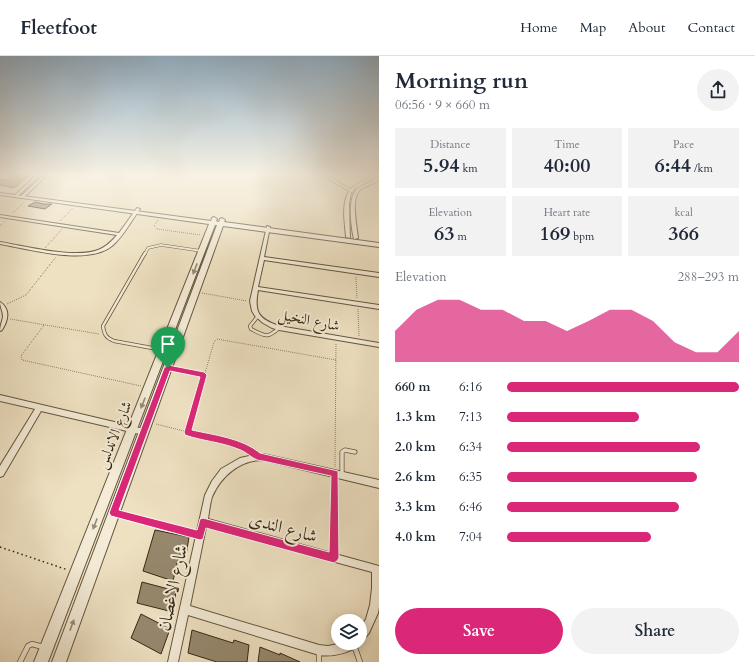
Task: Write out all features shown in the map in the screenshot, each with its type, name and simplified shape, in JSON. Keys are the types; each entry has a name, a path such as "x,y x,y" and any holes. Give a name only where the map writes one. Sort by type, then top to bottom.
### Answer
{"street":[{"path":"72,203 137,211 160,216 218,222"},
{"path":"82,203 379,245"},
{"path":"346,203 348,237"},
{"path":"352,203 356,238"},
{"path":"0,242 81,255 96,252 109,246 137,211"},
{"path":"0,216 120,234"},
{"name":"شارع الاندلس","path":"41,662 208,236 218,222"},
{"name":"شارع الاندلس","path":"59,662 196,292 218,222"},
{"path":"268,229 379,241"},
{"name":"شارع النخيل","path":"268,229 253,302 254,310 258,316 265,322 279,328 379,346"},
{"path":"262,258 379,275"},
{"path":"255,288 379,308"},
{"path":"0,328 5,318 5,311 1,305"},
{"path":"0,398 144,432"},
{"path":"0,473 40,407"},
{"name":"شارع الاغصان","path":"173,662 209,495 219,477 236,463 263,457 379,484"},
{"name":"شارع الندى","path":"203,522 378,570"},
{"path":"367,628 375,606 378,570"},
{"path":"185,609 319,650 334,650"}],"lane":[{"path":"164,350 108,339 104,334 103,326 146,249 159,245 202,251"},
{"path":"258,316 250,324 250,326 263,336 269,336 279,328"},
{"path":"338,474 342,452 345,450 355,452"},
{"path":"20,662 28,646 32,644 46,648"},
{"path":"319,650 319,662"},
{"path":"356,650 360,662"}],"path":[{"path":"13,213 18,203"},
{"path":"58,224 76,204"},
{"path":"160,216 154,226 155,228 208,236"},
{"path":"0,226 10,217"},
{"path":"43,250 65,225"},
{"path":"1,305 26,295 60,252"},
{"path":"196,292 253,302"},
{"path":"5,318 104,334"},
{"path":"44,324 22,356 22,360 149,388"},
{"path":"188,432 214,342 218,338 336,360"},
{"path":"334,558 338,474 336,338"},
{"path":"168,368 204,375"},
{"path":"148,422 239,445 251,451 258,457"},
{"path":"114,513 200,536"},
{"path":"0,547 76,573"}],"building":[{"path":"33,203 52,204 45,209 28,206"},
{"path":"155,530 189,537 186,556 179,555 173,581 143,571"},
{"path":"142,582 176,591 173,612 137,603"},
{"path":"141,614 170,629 161,654 131,638"},
{"path":"192,630 233,643 234,640 249,645 247,662 217,662 188,653"},
{"path":"260,647 280,655 280,653 300,662 258,662"}],"route":[{"path":"168,368 204,375 188,432 239,445 247,448 258,457 335,473 334,558 203,522 200,536 114,513 168,368"}]}
